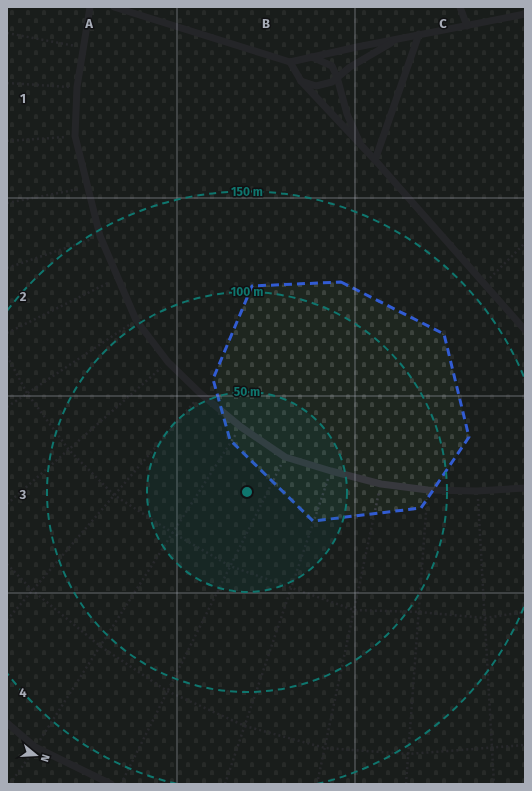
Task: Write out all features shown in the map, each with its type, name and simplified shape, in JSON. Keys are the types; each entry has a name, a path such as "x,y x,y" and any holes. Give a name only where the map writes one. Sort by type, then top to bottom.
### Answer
{"lane":[{"path":"90,7 78,88 75,136 100,236 119,277 136,320 168,362 201,394 241,427 284,457 381,484 428,490 477,491 525,488"},
{"path":"114,7 290,62 419,34 525,14"},
{"path":"460,7 467,26"},
{"path":"375,160 419,34"},
{"path":"301,81 316,86 332,82 376,50 401,38"},
{"path":"312,57 332,66 337,77 347,114 362,146"},
{"path":"290,62 301,81 375,160 525,330"},
{"path":"7,723 35,747 112,784"}],"path":[{"path":"7,33 84,48"},
{"path":"7,84 78,88"},
{"path":"7,141 75,136"},
{"path":"7,203 87,188"},
{"path":"7,268 100,236"},
{"path":"484,284 525,243"},
{"path":"7,334 119,277"},
{"path":"7,407 136,320"},
{"path":"7,356 27,393 68,450 114,496 172,534 230,566 354,610 419,612 485,618 525,612"},
{"path":"7,504 168,362"},
{"path":"7,620 201,394"},
{"path":"10,784 241,427"},
{"path":"121,784 284,457"},
{"path":"225,784 331,471"},
{"path":"317,784 381,484"},
{"path":"406,784 428,490"},
{"path":"477,491 494,784"},
{"path":"7,564 32,590 100,646 168,691 245,726 325,748 408,754 525,745"}],"highlighted area":[{"path":"341,282 444,334 469,437 421,508 313,521 230,440 213,379 252,286"}],"green space":[{"path":"7,7 525,7 525,784 7,784"}]}
